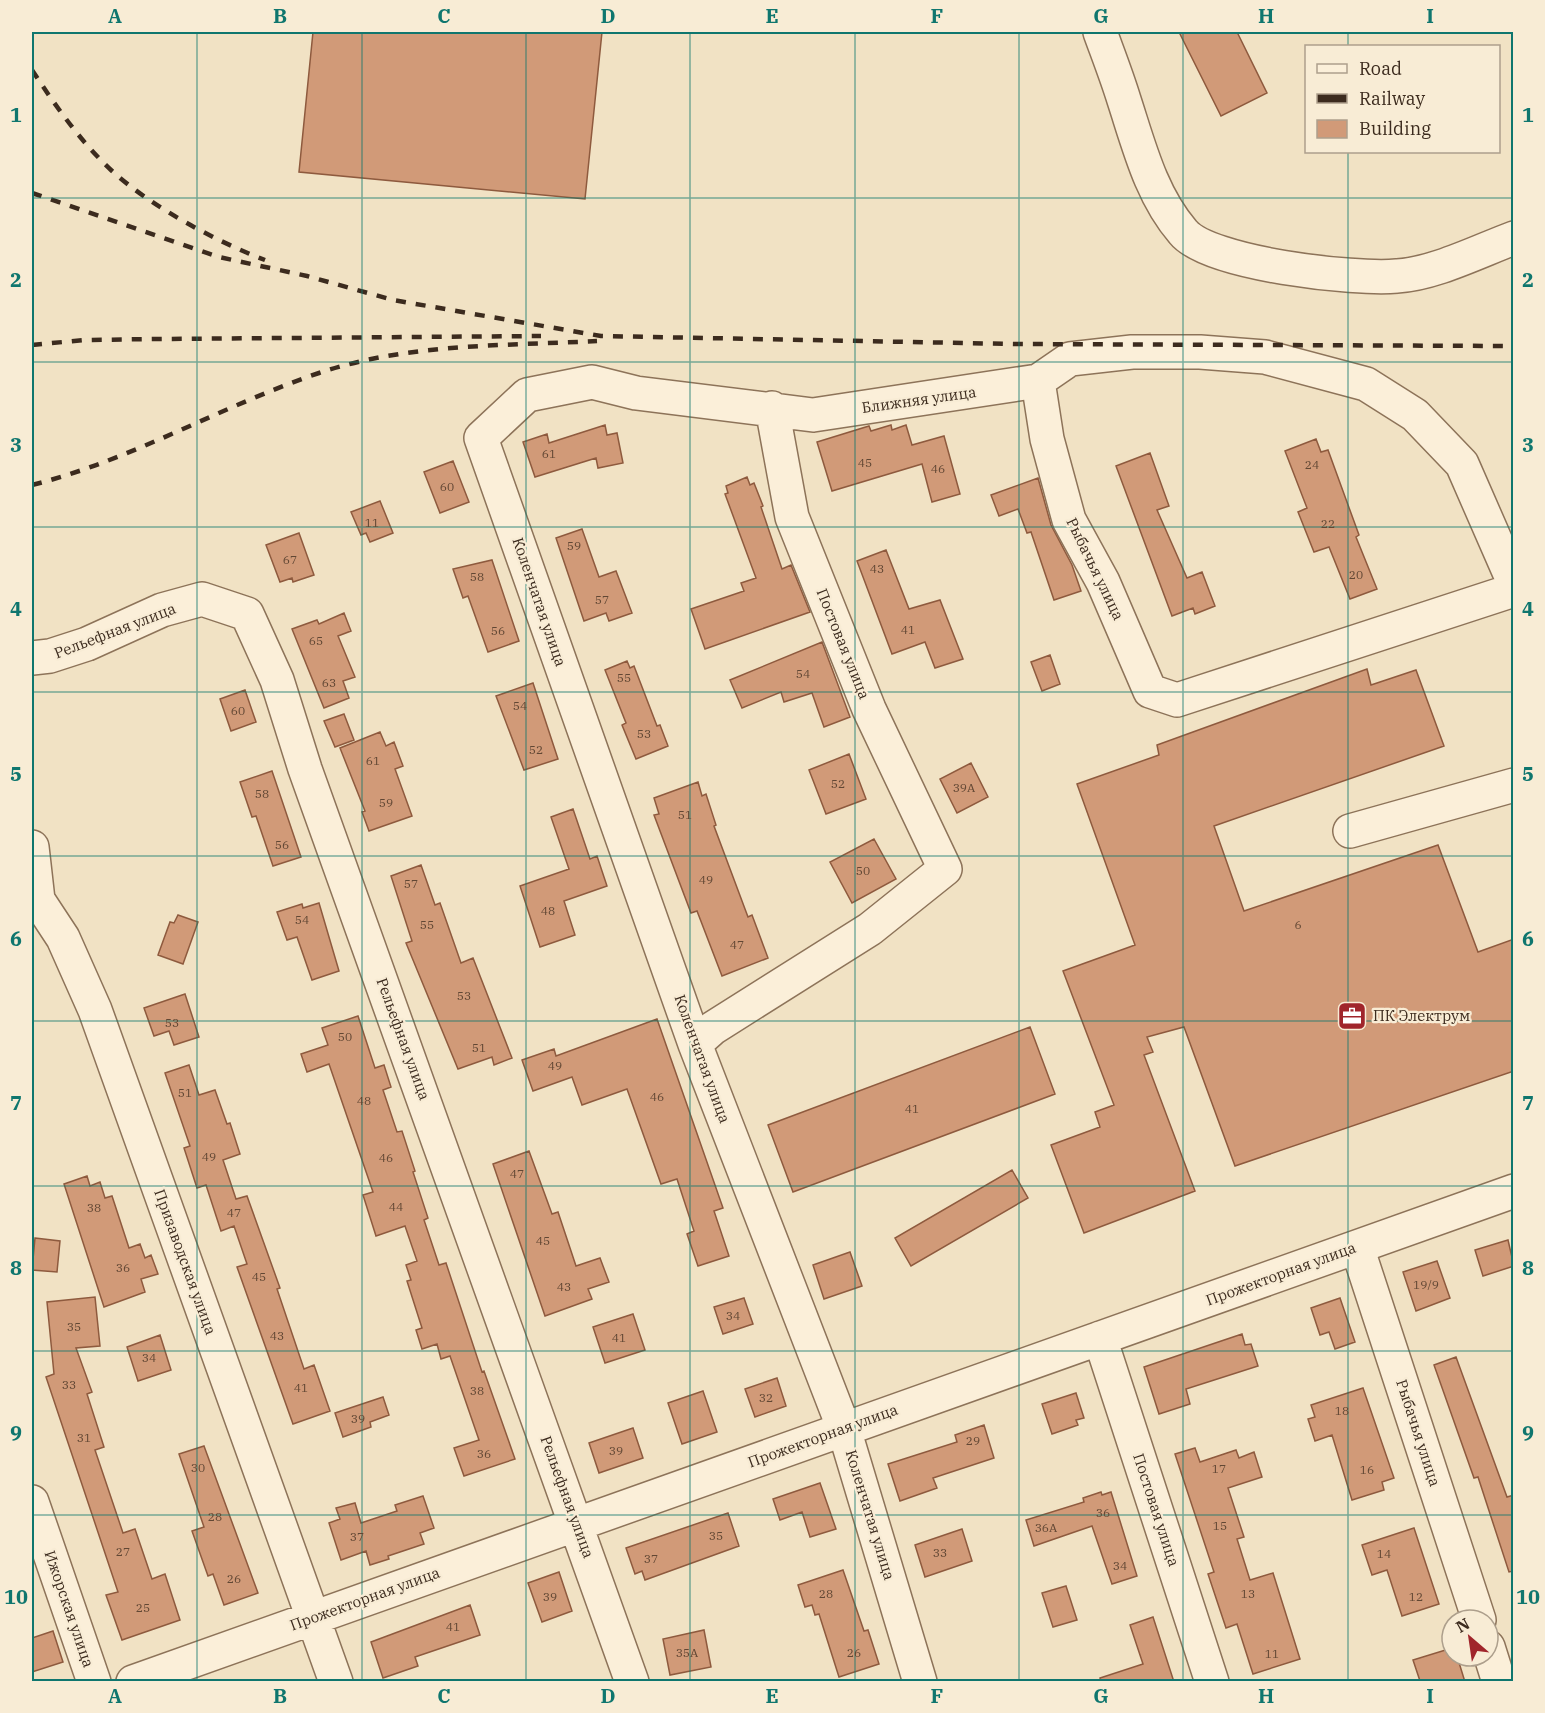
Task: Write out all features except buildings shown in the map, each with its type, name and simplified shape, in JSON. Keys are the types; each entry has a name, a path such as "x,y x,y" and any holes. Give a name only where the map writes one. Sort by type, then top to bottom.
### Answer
{"street":[{"path":"1100,32 1146,170 1164,206 1184,234 1205,248 1259,263 1342,275 1398,276 1440,265 1514,238"},
{"name":"Ближняя улица","path":"481,438 527,395 592,381 636,393 772,408 813,415 1038,381 1070,359 1132,352 1200,352 1265,357 1366,384 1414,415 1462,464 1514,583"},
{"name":"Рыбачья улица","path":"1038,381 1047,439 1069,520 1103,582 1150,692 1177,700 1514,590"},
{"name":"Постовая улица","path":"695,1044 713,1028 870,929 945,869 869,709 792,516 772,408"},
{"name":"Коленчатая улица","path":"481,438 695,1044 844,1429 920,1682"},
{"name":"Рельефная улица","path":"32,658 50,656 87,644 162,610 202,599 248,614 277,680 305,769 632,1682"},
{"path":"1350,831 1514,785"},
{"name":"Призаводская улица","path":"32,847 35,899 63,938 95,1010 315,1617 336,1682"},
{"name":"Прожекторная улица","path":"133,1682 1514,1191"},
{"name":"Рыбачья улица","path":"1357,1247 1475,1608"},
{"name":"Постовая улица","path":"1100,1338 1212,1682"},
{"name":"Ижорская улица","path":"32,1502 94,1682"}],"railway":[{"path":"32,70 78,135 111,170 144,197 225,243 265,260"},
{"path":"32,193 219,257 307,276 393,300 601,336 1015,344 1514,346"},
{"path":"32,345 84,340 541,336"},
{"path":"32,485 105,462 283,386 353,363 422,351 492,345 597,341"}],"place":[{"name":"ПК Электрум","path":"1352,1016"}]}
